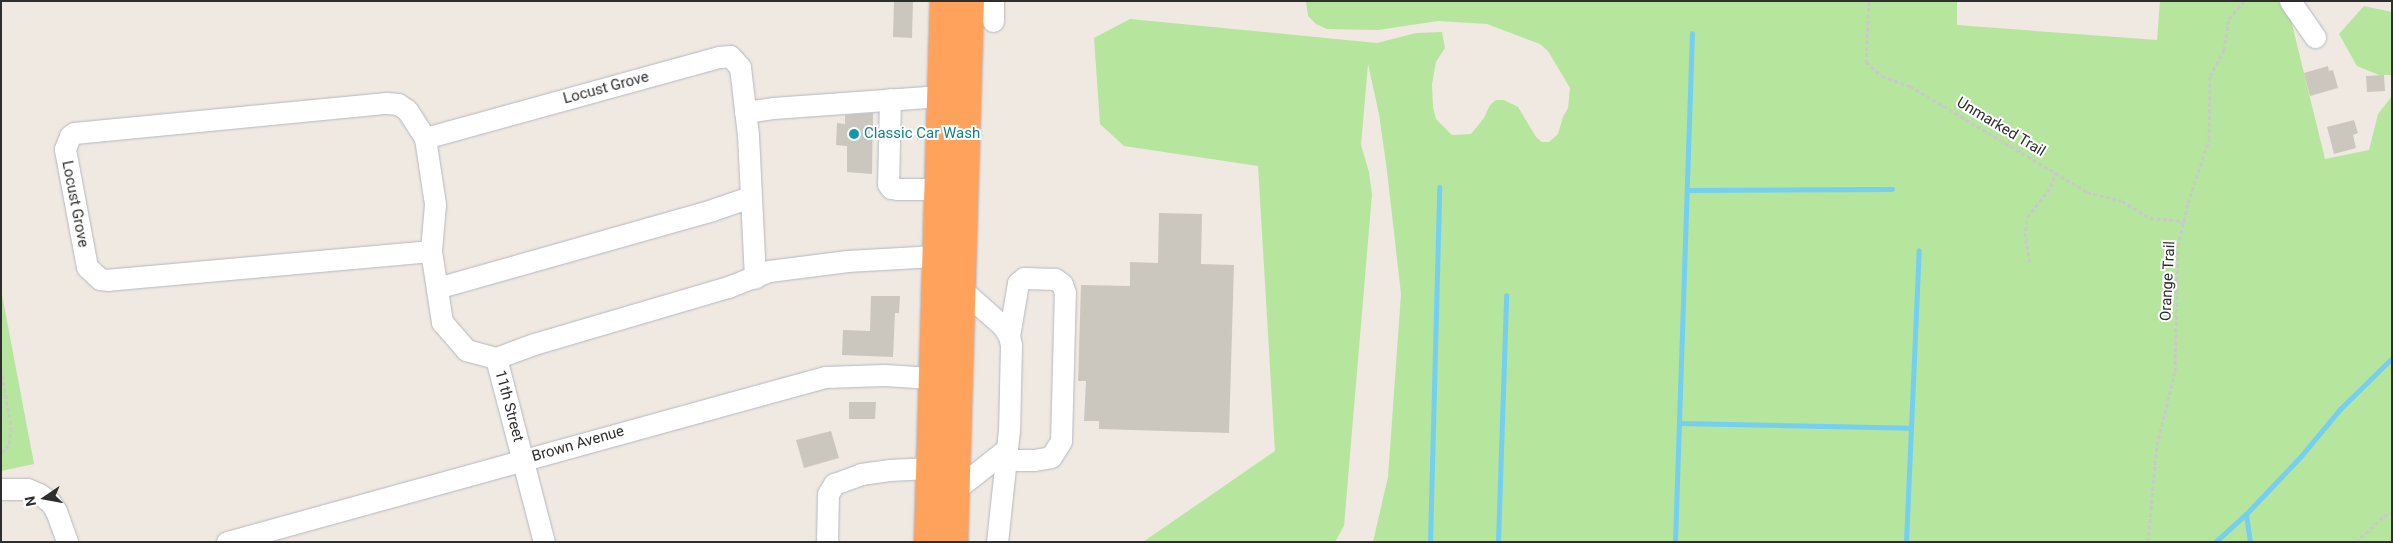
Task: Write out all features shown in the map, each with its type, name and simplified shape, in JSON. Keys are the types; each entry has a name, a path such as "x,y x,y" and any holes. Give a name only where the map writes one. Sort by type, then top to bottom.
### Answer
{"highway":[{"path":"928,542 944,1"},
{"path":"954,542 970,1"}],"street":[{"path":"2290,1 2314,37"},
{"name":"Locust Grove","path":"425,138 720,57 730,56 740,67 745,112 755,278"},
{"path":"745,112 773,108 941,96"},
{"path":"890,99 888,184 891,188 897,189 938,190"},
{"name":"Locust Grove","path":"431,251 108,280 100,279 87,267 65,149 70,136 74,133 387,103 398,104 407,110 425,138 435,204 431,251 442,322 466,350 496,358"},
{"path":"437,288 712,210 750,197"},
{"path":"496,358 534,344 755,278 769,271 788,267 936,256"},
{"path":"955,490 1006,454 1034,460 1051,457 1060,441 1064,293 1062,284 1055,279 1024,278 1018,283 1009,336 1011,345 1006,454 997,542"},
{"path":"961,289 1002,326 1009,336"},
{"name":"11th Street","path":"496,358 544,542"},
{"name":"Brown Avenue","path":"227,542 825,377 866,375 932,378"},
{"path":"828,542 828,494 834,484 861,474 889,470 930,468"},
{"path":"1,489 27,489 39,494 50,502 56,511 67,542"}],"path":[{"name":"Unmarked Trail","path":"1869,1 1866,62 1882,76 1910,86 2087,192 2122,201 2150,218 2185,221"},
{"name":"Orange Trail","path":"2148,542 2157,444 2175,370 2178,246 2188,203 2209,139 2210,76 2224,50 2229,19 2244,1"},
{"path":"2030,262 2026,237 2027,217 2050,187 2055,173"},
{"path":"1,369 11,427 8,445 1,453"},
{"path":"2356,542 2384,516 2392,513"}],"green space":[{"path":"1306,1 1957,1 1957,25 2157,40 2160,1 2280,1 2291,20 2325,159 2369,150 2378,114 2392,96 2392,542 1373,542 1388,477 1401,294 1379,114 1368,64 1361,145 1369,172 1372,194 1344,526 1335,542 1143,542 1275,451 1258,166 1124,146 1100,124 1094,38 1130,19 1377,43 1416,33 1442,32 1445,48 1436,62 1432,84 1433,107 1436,119 1452,135 1471,134 1484,118 1490,105 1496,100 1504,100 1518,107 1536,137 1542,142 1549,142 1558,134 1568,108 1570,88 1548,51 1540,44 1487,24 1438,21 1378,30 1327,29 1316,24 1308,16"},
{"path":"2364,6 2392,12 2392,75 2379,75 2357,66 2339,34"},
{"path":"1,289 34,464 1,471"}],"building":[{"path":"894,1 913,1 912,38 893,37"},
{"path":"2328,66 2329,71 2333,70 2338,88 2310,96 2304,73"},
{"path":"2384,75 2385,91 2367,92 2366,76"},
{"name":"Classic Car Wash","path":"873,113 872,174 847,172 847,146 836,145 837,123 845,124 845,115"},
{"path":"2354,120 2358,133 2353,135 2356,148 2334,154 2327,127"},
{"path":"1159,213 1202,214 1201,264 1234,265 1229,433 1099,429 1099,421 1084,421 1086,381 1078,381 1081,285 1130,286 1130,262 1158,263"},
{"path":"871,296 900,296 899,313 895,313 893,357 842,355 843,330 870,331"},
{"path":"849,402 876,402 875,419 849,419"},
{"path":"831,431 839,458 804,468 796,440"}],"waterway":[{"path":"1675,542 1692,33"},
{"path":"1430,542 1439,187"},
{"path":"1687,190 1892,189"},
{"path":"1906,542 1919,250"},
{"path":"1498,542 1506,295"},
{"path":"2215,542 2246,514 2301,456 2340,409 2392,358"},
{"path":"1679,423 1910,428"},
{"path":"2246,514 2250,542"}],"place":[{"name":"Classic Car Wash","path":"854,134"}]}
